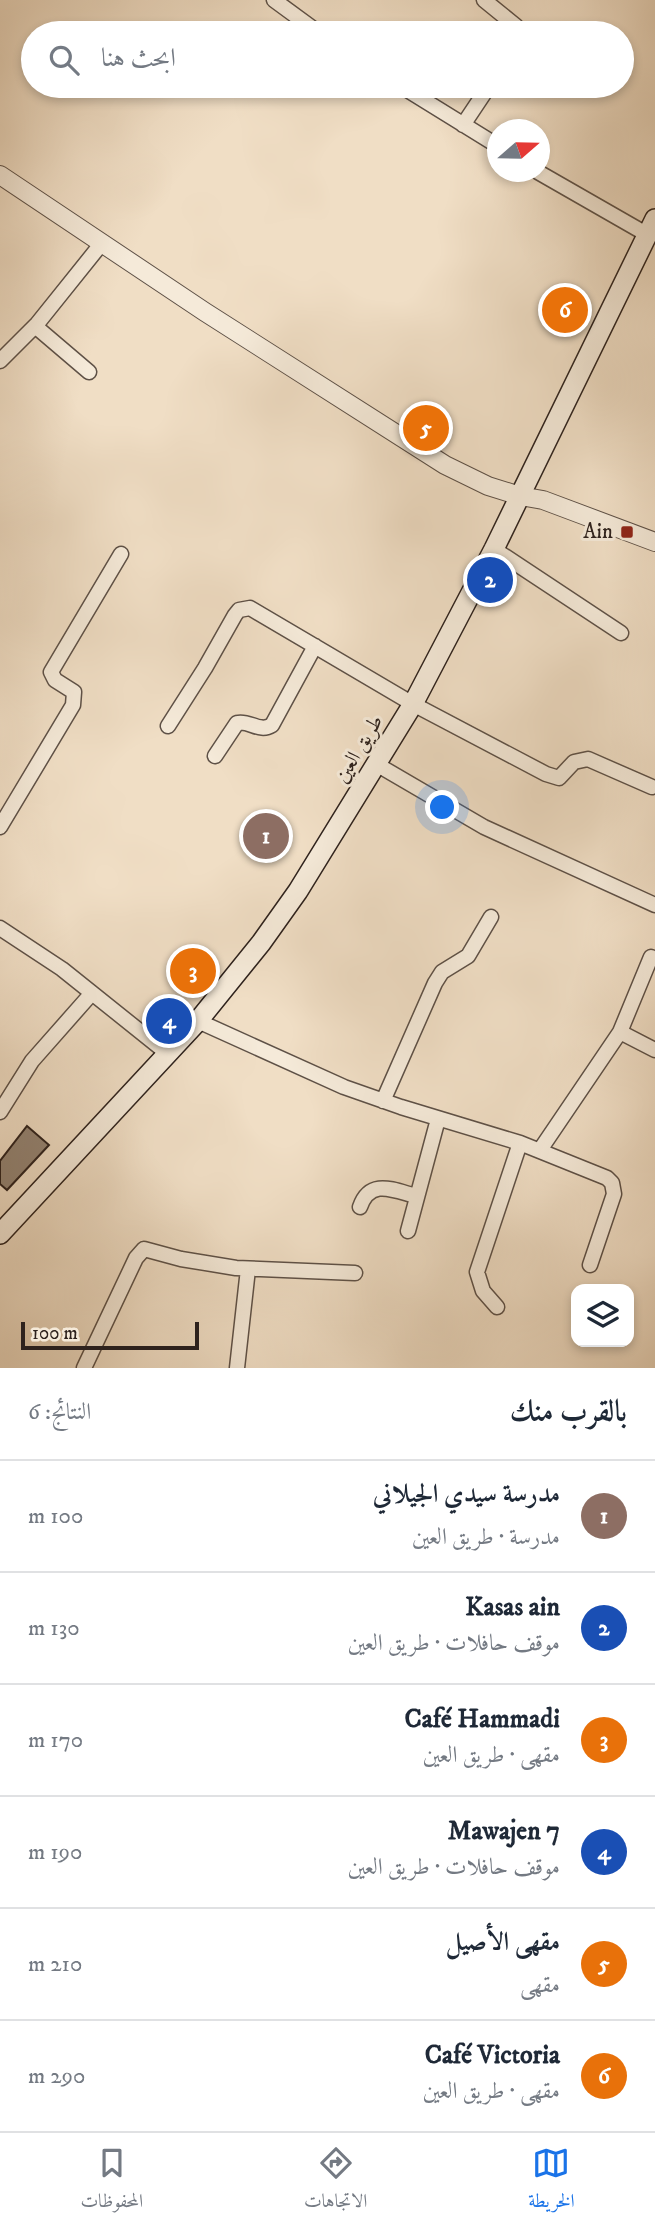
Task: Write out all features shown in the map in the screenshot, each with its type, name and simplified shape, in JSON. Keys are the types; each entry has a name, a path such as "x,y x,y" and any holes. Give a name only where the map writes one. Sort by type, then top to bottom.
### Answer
{"main road":[{"name":"طريق العين","path":"1,1230 198,1021 261,943 298,891 413,704 495,549 651,227"}],"street":[{"path":"274,0 303,21"},
{"path":"484,0 510,21"},
{"path":"420,98 487,139"},
{"path":"463,125 481,98"},
{"path":"0,175 205,312 424,453 472,479 520,496 543,499 655,542"},
{"path":"550,178 651,227"},
{"path":"0,360 35,326 102,243"},
{"path":"35,326 89,372"},
{"path":"495,549 621,633"},
{"path":"0,827 73,705 74,692 55,680 51,673 121,554"},
{"path":"168,726 239,610 250,608 413,704 546,774 559,778 574,762 588,759 652,787"},
{"path":"215,756 237,723 243,722 262,728 272,725 315,646"},
{"path":"376,764 484,827 655,905"},
{"path":"383,1101 435,983 442,972 468,956 491,917"},
{"path":"0,928 62,969 167,1053"},
{"path":"540,1150 620,1031 651,957"},
{"path":"0,1112 32,1061 92,993"},
{"path":"198,1021 332,1083 520,1143 607,1178 612,1183 614,1194 590,1265"},
{"path":"620,1031 655,1050"},
{"path":"408,1231 438,1119"},
{"path":"497,1307 483,1291 477,1272 520,1143"},
{"path":"360,1207 368,1193 378,1188 416,1196"},
{"path":"84,1368 136,1258 144,1250 181,1259 248,1269 355,1273"},
{"path":"237,1368 248,1269"}],"building":[{"path":"27,1126 49,1145 7,1190 0,1184 0,1161"}],"place":[{"name":"Café Victoria","path":"565,310"},
{"name":"مقهى الأصيل","path":"426,428"},
{"name":"Ain","path":"627,532"},
{"name":"Kasas ain","path":"490,580"},
{"name":"مدرسة سيدي الجيلاني","path":"266,836"},
{"name":"Café Hammadi","path":"193,971"},
{"name":"Mawajen 7","path":"169,1021"}]}
